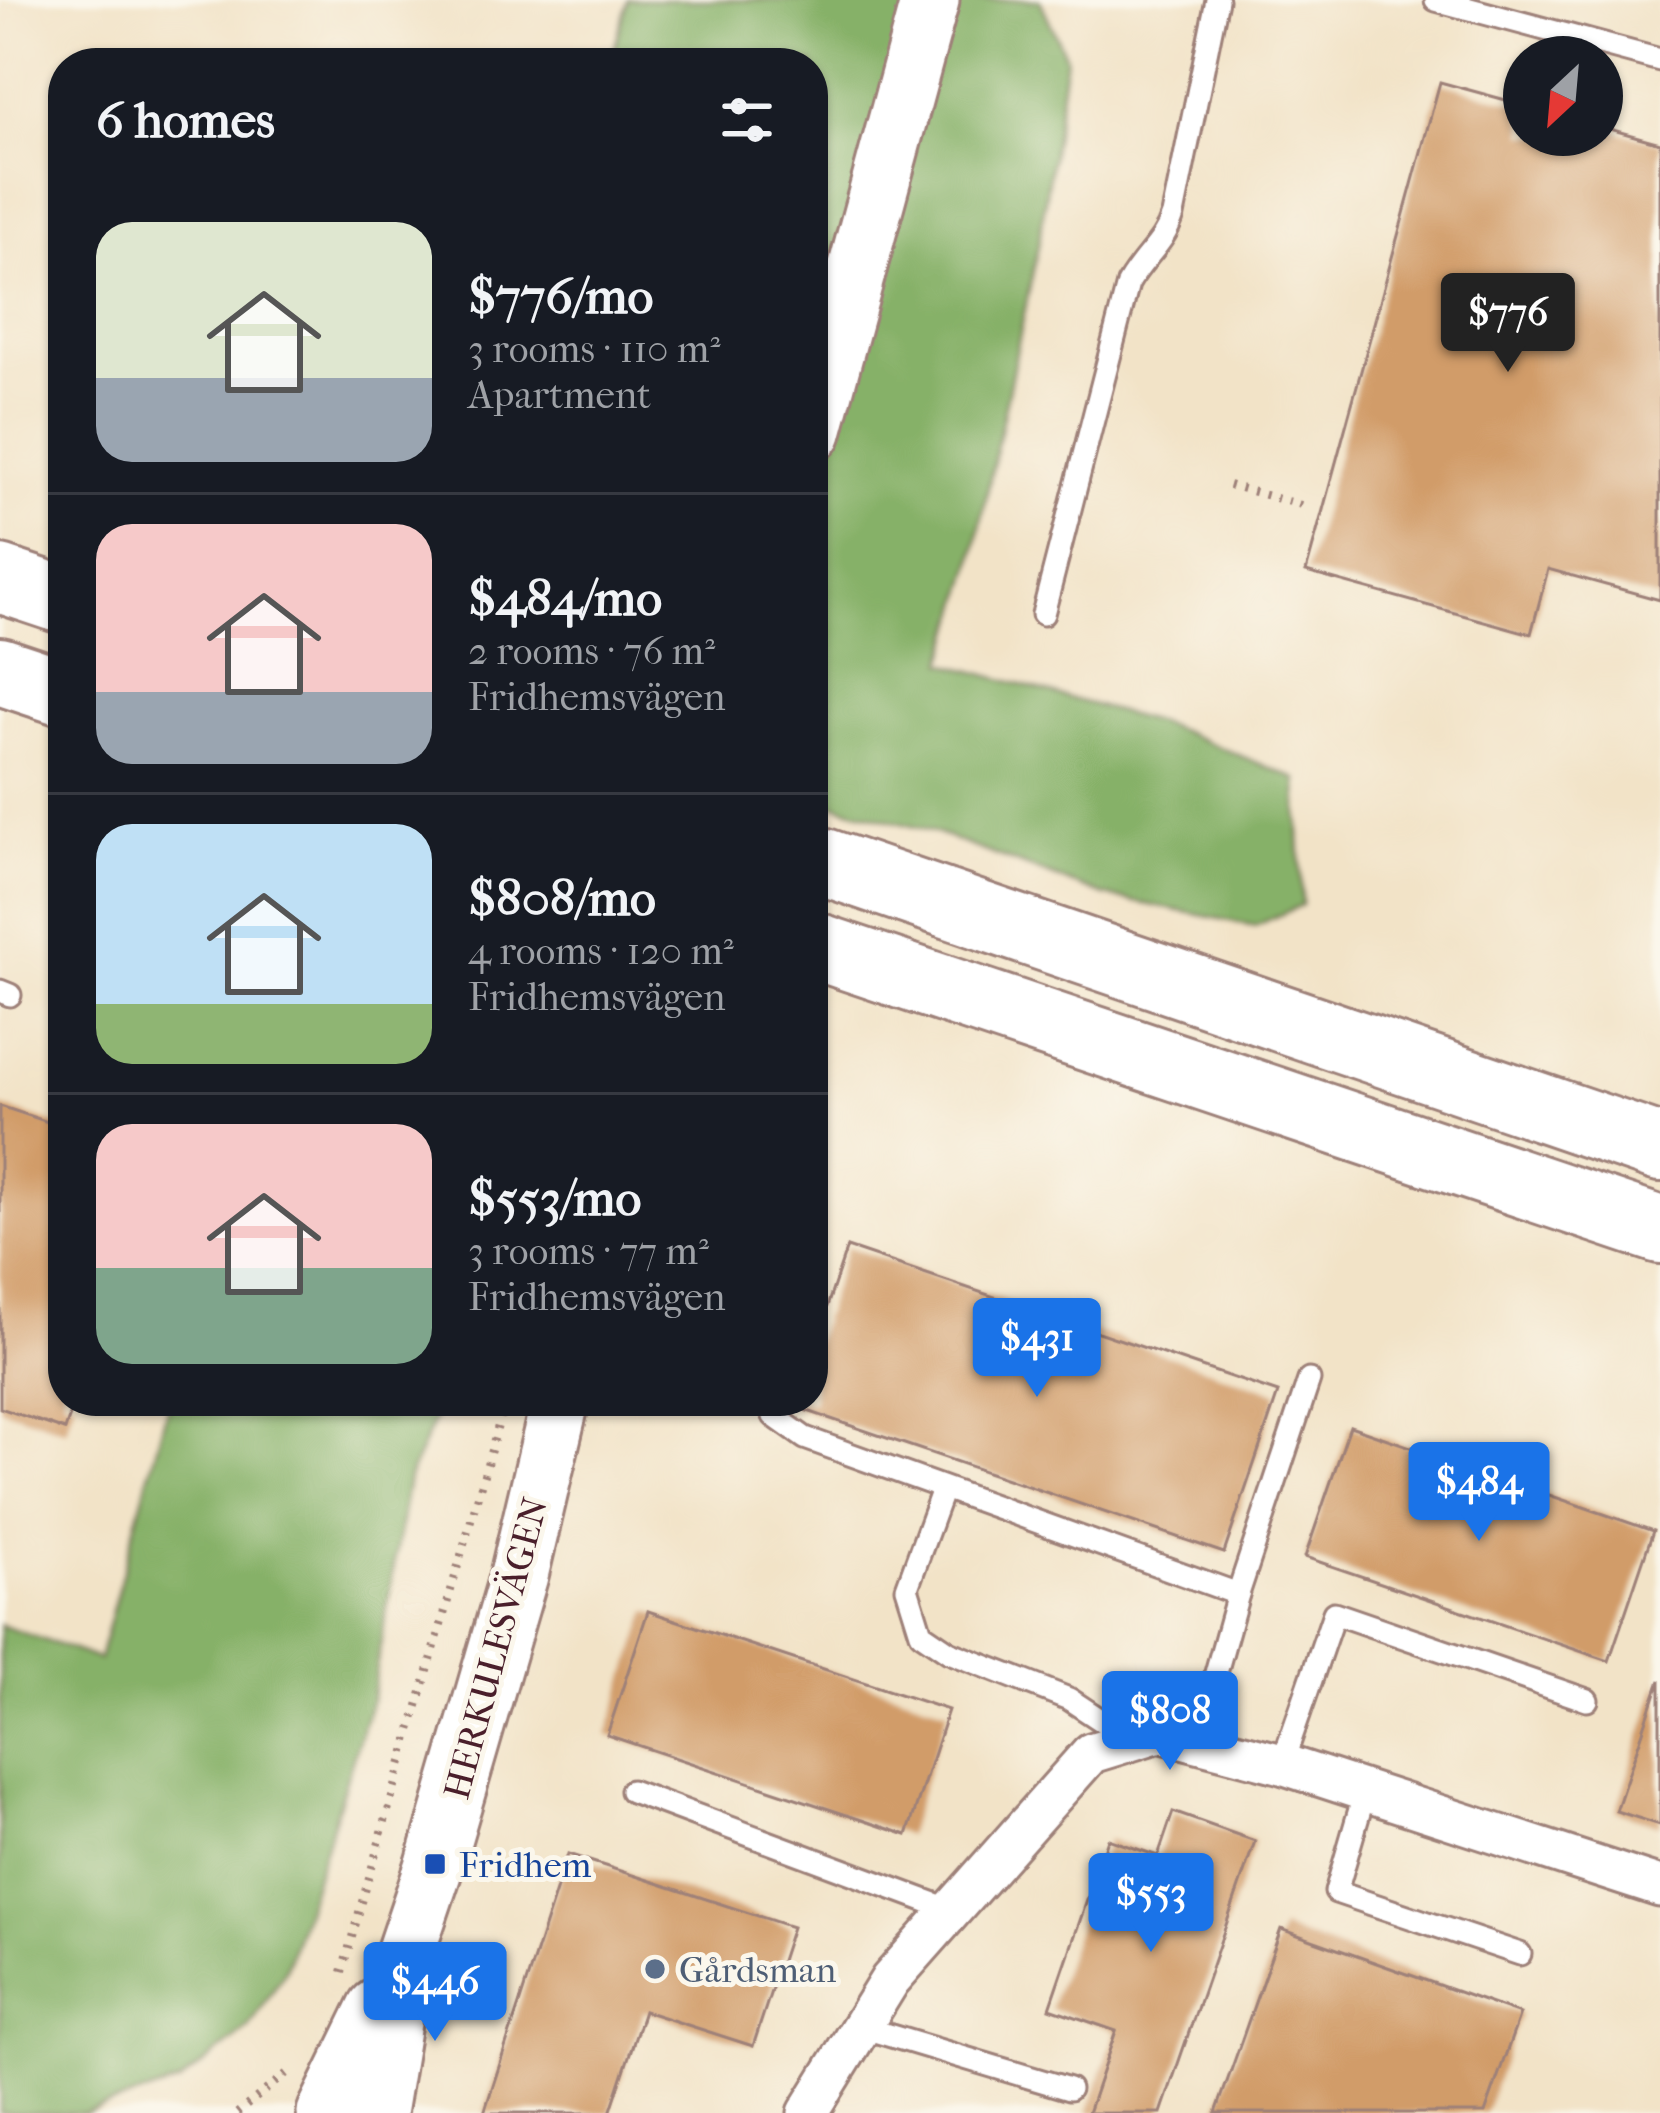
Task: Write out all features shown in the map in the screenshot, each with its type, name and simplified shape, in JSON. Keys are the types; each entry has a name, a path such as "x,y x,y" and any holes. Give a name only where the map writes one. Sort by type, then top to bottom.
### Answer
{"highway":[{"path":"0,578 48,595"},
{"path":"0,671 48,687"},
{"path":"828,863 1660,1148"},
{"path":"828,950 1660,1230"}],"street":[{"path":"828,377 930,0"},
{"name":"HERKULESVÄGEN","path":"326,2113 402,1962 435,1864 519,1575 556,1416"},
{"path":"808,2113 890,1980 1091,1753 1159,1732 1282,1764 1660,1886"},
{"name":"HERKULESVÄGEN","path":"377,2113 402,1962"}],"lane":[{"path":"1042,614 1128,284 1147,252 1166,240 1217,0"},
{"path":"1436,0 1660,60"},
{"path":"1197,1742 1238,1594 1309,1380"},
{"path":"775,1416 805,1438 1238,1594"},
{"path":"943,1490 907,1588 922,1633 949,1652 1069,1699 1132,1741"},
{"path":"1282,1764 1334,1613 1587,1700"},
{"path":"632,1791 951,1910"},
{"path":"1365,1792 1336,1892 1520,1954"},
{"path":"861,2026 1069,2089"}],"path":[{"path":"1229,485 1301,505"},
{"path":"340,1978 501,1416"},
{"path":"237,2113 300,2062"}],"green space":[{"path":"628,0 1040,0 1066,57 1039,242 972,566 944,663 1168,726 1297,779 1302,905 1255,926 1105,896 930,831 828,803 828,48 614,48"},
{"path":"165,1416 436,1416 408,1478 372,1698 286,1970 249,2028 180,2083 84,2113 0,2113 0,1625 99,1659"}],"building":[{"path":"1440,82 1503,99 1503,156 1623,156 1623,133 1660,143 1660,600 1548,569 1531,634 1306,572"},
{"path":"0,1106 48,1122 48,1416 70,1416 65,1430 0,1408"},
{"path":"847,1247 1278,1393 1224,1553 822,1416 828,1416 828,1303"},
{"path":"1350,1426 1653,1531 1609,1661 1305,1557"},
{"path":"648,1611 948,1710 907,1835 607,1735"},
{"path":"1660,1680 1660,1825 1616,1811"},
{"path":"1173,1812 1255,1841 1161,2113 1088,2113 1116,2031 1050,2008 1108,1839 1158,1856"},
{"name":"Gårdsman","path":"568,1854 792,1927 753,2046 644,2011 610,2113 484,2113"},
{"path":"1281,1929 1520,2014 1485,2113 1216,2113"}],"place":[{"name":"Fridhem","path":"435,1864"},
{"name":"Gårdsman","path":"655,1969"}]}
